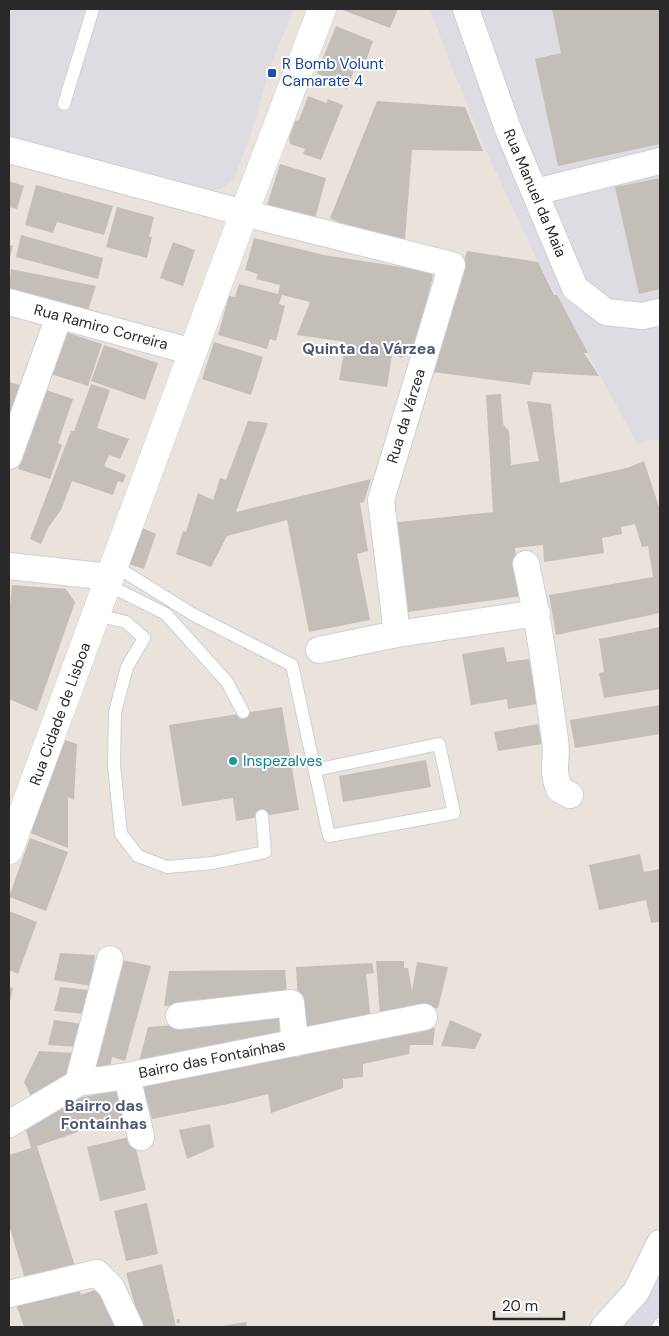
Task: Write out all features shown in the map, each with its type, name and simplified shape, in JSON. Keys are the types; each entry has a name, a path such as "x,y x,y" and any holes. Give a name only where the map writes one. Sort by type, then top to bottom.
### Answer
{"street":[{"name":"Rua Cidade de Lisboa","path":"9,850 244,213 322,9"},
{"name":"Rua Manuel da Maia","path":"466,9 508,129 575,288 606,312 643,316 660,312"},
{"path":"9,150 244,213"},
{"path":"535,192 660,161"},
{"name":"Rua da Várzea","path":"244,213 452,265 381,500 397,634"},
{"name":"Rua Ramiro Correira","path":"9,302 193,352"},
{"path":"9,456 59,316"},
{"path":"526,564 537,612 556,744 553,767 555,780 559,789 570,795"},
{"path":"9,566 111,576"},
{"path":"319,650 397,634 537,612"},
{"path":"78,1083 110,959"},
{"path":"179,1016 291,1003 294,1043"},
{"name":"Bairro das Fontaínhas","path":"9,1124 78,1083 127,1076 424,1017"},
{"path":"127,1076 140,1137"},
{"path":"604,1327 636,1292 660,1243"},
{"path":"9,1294 98,1273 111,1287 130,1327"}],"lane":[{"path":"64,104 93,9"},
{"path":"111,576 166,614 226,682 243,712"},
{"path":"111,576 194,615 292,666 329,836 454,813 439,744 315,770"},
{"path":"96,615 126,622 144,638 127,667 114,720 114,765 121,834 138,856 167,867 214,864 265,852 262,816"}],"path":[{"path":"178,1319 179,1327"}],"shaded area":[{"path":"9,9 294,9 271,65 251,134 235,177 223,188 206,192 9,136"},
{"path":"430,9 660,9 660,441 648,439 638,445 538,262 487,153"},
{"path":"660,1274 660,1327 624,1327 641,1307"}],"building":[{"path":"340,9 398,9 390,28"},
{"path":"552,9 660,9 660,144 558,166 535,59 561,53"},
{"path":"336,26 373,41 366,61 358,60 347,89 317,73"},
{"path":"308,96 326,103 328,99 343,105 321,160 303,154 305,149 290,144 289,138 295,121 299,120"},
{"path":"377,101 465,107 483,151 412,150 405,240 336,231 340,223 330,218"},
{"path":"280,164 326,178 315,219 267,205"},
{"path":"660,178 660,289 639,294 615,187"},
{"path":"9,181 24,186 17,209 9,207"},
{"path":"36,185 113,206 104,235 57,222 53,233 25,225"},
{"path":"117,207 154,217 149,237 152,237 147,258 106,247"},
{"path":"21,235 103,258 98,279 16,257"},
{"path":"254,238 324,255 434,272 414,350 405,348 402,358 392,354 387,387 339,380 346,342 297,335 310,302 282,295 279,304 285,306 276,341 270,339 267,349 218,335 229,296 235,297 239,284 278,294 280,285 256,279 258,274 245,270"},
{"path":"173,242 195,250 183,286 160,278"},
{"path":"9,245 13,246 9,260"},
{"path":"467,251 538,262 554,295 557,295 588,353 584,353 599,376 533,372 530,385 433,372 431,368"},
{"path":"11,269 96,286 88,310 9,295"},
{"path":"59,330 102,344 88,386 45,372"},
{"path":"214,342 263,357 251,395 202,379"},
{"path":"104,345 158,363 145,400 91,381"},
{"path":"9,382 24,386 17,412 9,410"},
{"path":"91,384 110,390 97,428 129,439 120,459 109,455 104,466 126,475 123,483 118,481 113,495 72,481 61,510 48,528 41,544 30,539"},
{"path":"40,388 73,399 58,443 62,445 50,479 18,469 30,434"},
{"path":"501,394 503,424 509,431 511,465 539,461 527,401 551,404 560,483 627,468 644,461 660,510 660,613 556,635 549,595 653,577 648,546 642,547 635,524 621,527 622,534 602,538 604,553 544,562 543,545 515,548 522,596 408,612 404,604 390,523 493,512 486,395"},
{"path":"248,421 268,423 236,512 371,479 364,502 360,503 368,551 357,554 370,620 309,632 287,520 227,536 211,567 176,554 183,531 186,532 198,493 213,500 220,478 226,480"},
{"path":"138,526 156,534 144,569 126,563"},
{"path":"12,585 66,589 75,602 37,711 9,699 9,618"},
{"path":"660,627 660,689 604,698 599,673 604,672 599,639"},
{"path":"504,647 507,662 529,659 537,704 508,709 507,699 471,705 462,654"},
{"path":"660,705 660,734 575,748 570,720"},
{"name":"Inspezalves","path":"282,707 299,810 236,821 233,798 182,806 169,725"},
{"path":"538,724 542,744 498,751 494,732"},
{"path":"65,740 77,744 74,800 68,797 68,848 30,833"},
{"path":"426,760 431,787 343,802 339,776"},
{"path":"30,838 68,852 46,911 9,897"},
{"path":"640,854 644,872 660,869 660,922 651,923 646,900 599,910 589,865"},
{"path":"9,911 37,922 18,974 9,970"},
{"path":"60,953 95,955 91,986 54,980"},
{"path":"122,960 151,966 125,1061 112,1057 109,1072 91,1075"},
{"path":"376,961 404,961 404,968 408,968 412,991 417,962 448,967 438,1008 408,1010 380,1017"},
{"path":"372,963 374,973 366,974 371,1021 300,1035 296,967"},
{"path":"285,970 287,993 164,1006 169,971"},
{"path":"9,987 13,988 10,1001 9,1001"},
{"path":"60,987 89,990 85,1014 54,1011"},
{"path":"281,1013 286,1034 137,1069 148,1027 217,1022"},
{"path":"54,1020 83,1024 79,1047 48,1045"},
{"path":"450,1020 482,1034 475,1049 441,1046"},
{"path":"435,1028 433,1045 410,1045 409,1054 363,1064 363,1077 343,1079 343,1088 271,1113 268,1094 152,1119 143,1087 294,1053 417,1029"},
{"path":"39,1051 76,1053 70,1079 31,1096 24,1082"},
{"path":"124,1089 130,1119 78,1128 78,1132 37,1146 75,1266 26,1282 9,1225 9,1155 31,1148 24,1122 73,1099"},
{"path":"210,1124 214,1147 187,1159 179,1130"},
{"path":"133,1136 146,1190 100,1201 87,1147"},
{"path":"147,1203 158,1254 126,1261 114,1211"},
{"path":"162,1264 176,1327 141,1327 126,1273"},
{"path":"77,1284 81,1295 106,1286 120,1327 24,1327 16,1304"},
{"path":"246,1322 247,1327 222,1327 222,1326"}],"place":[{"name":"R Bomb Volunt Camarate 4","path":"272,73"},
{"name":"Inspezalves","path":"233,761"}],"district":[{"name":"Quinta da Várzea","path":"369,348"},
{"name":"Bairro das Fontaínhas","path":"104,1114"}]}
